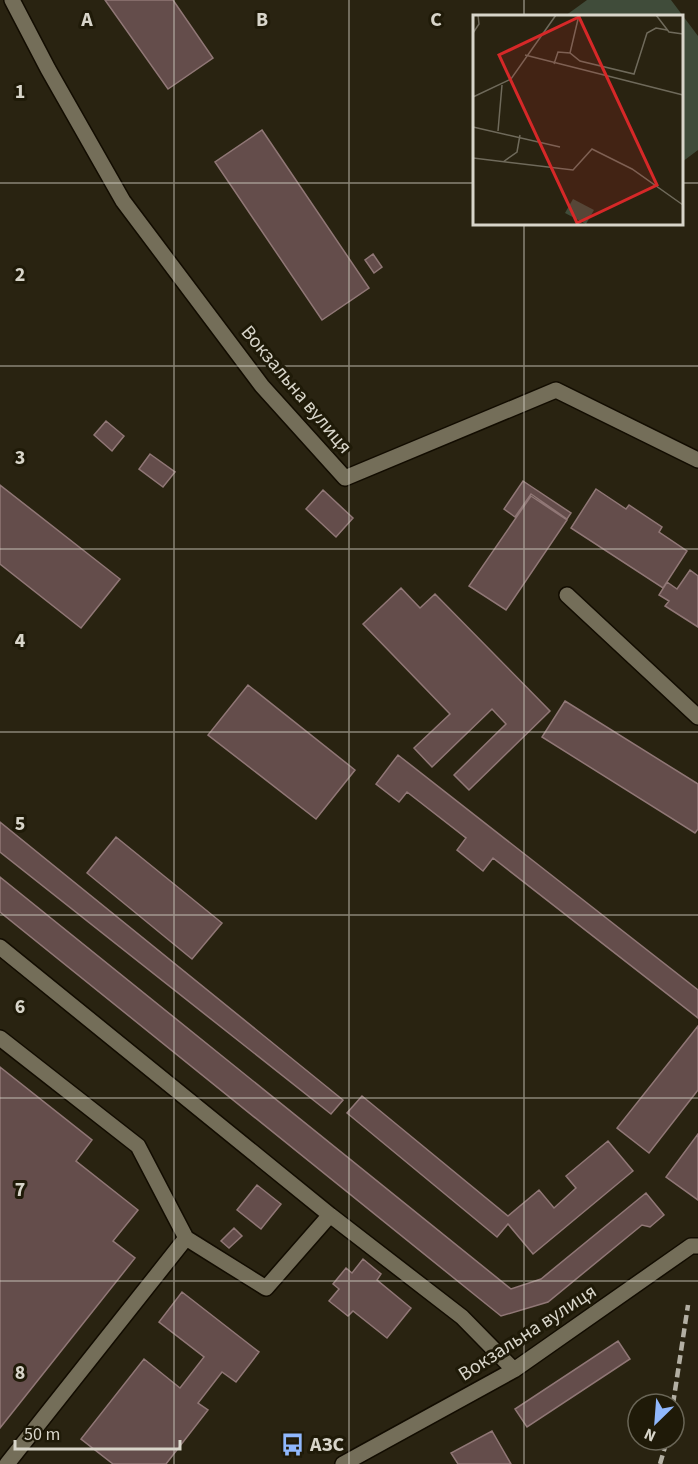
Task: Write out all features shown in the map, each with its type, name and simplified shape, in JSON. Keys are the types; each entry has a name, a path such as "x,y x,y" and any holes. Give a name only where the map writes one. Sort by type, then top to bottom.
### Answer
{"street":[{"name":"Вокзальна вулиця","path":"12,0 48,69 123,201 262,386 345,478 556,390 698,460"},
{"path":"567,595 698,717"},
{"path":"0,947 330,1215 462,1317 514,1370"},
{"path":"0,1038 138,1146 186,1238 266,1288 330,1215"},
{"path":"7,1464 186,1238"},
{"name":"Вокзальна вулиця","path":"343,1464 514,1370 691,1246 698,1246"}],"green space":[{"path":"587,0 671,0 682,15 566,15"},
{"path":"683,16 698,36 698,150 683,161"}],"building":[{"path":"105,0 173,0 213,58 168,89"},
{"path":"262,130 369,288 322,320 215,162"},
{"path":"373,254 382,267 374,273 365,260"},
{"path":"106,421 124,436 112,451 94,435"},
{"path":"150,454 175,472 163,487 139,469"},
{"path":"523,481 571,513 567,519 531,494 515,517 504,509"},
{"path":"0,485 120,579 81,628 0,564"},
{"path":"596,489 626,509 629,505 662,527 659,532 687,551 663,588 571,528"},
{"path":"323,490 353,518 336,537 306,509"},
{"path":"531,496 567,520 506,610 469,586"},
{"path":"690,570 698,576 698,627 665,606 669,601 659,595 667,582 677,589"},
{"path":"401,588 420,608 435,594 550,711 469,790 454,775 506,724 492,709 432,767 414,748 450,714 363,624"},
{"path":"248,685 355,770 316,819 208,735"},
{"path":"565,701 698,784 698,829 695,833 542,737"},
{"path":"398,755 698,990 698,1018 493,858 483,871 457,850 466,838 407,792 399,802 376,784"},
{"path":"0,822 343,1100 331,1114 0,852"},
{"path":"116,837 222,923 192,959 87,873"},
{"path":"0,877 511,1289 541,1279 646,1193 664,1215 650,1227 642,1225 548,1302 501,1316 0,912"},
{"path":"698,1026 698,1090 649,1153 617,1128"},
{"path":"0,1067 92,1140 76,1161 138,1210 113,1241 135,1258 0,1428"},
{"path":"362,1096 508,1216 539,1190 554,1208 576,1188 566,1176 608,1141 633,1171 533,1254 508,1224 497,1237 347,1113"},
{"path":"698,1134 698,1200 666,1177"},
{"path":"257,1185 281,1204 261,1229 237,1210"},
{"path":"234,1228 242,1236 229,1248 221,1241"},
{"path":"363,1259 381,1274 377,1280 411,1308 387,1338 353,1311 348,1316 329,1301 339,1289 333,1284 346,1268 352,1273"},
{"path":"182,1292 259,1352 236,1382 222,1372 198,1403 208,1410 166,1464 113,1464 81,1439 144,1359 180,1388 204,1357 159,1322"},
{"path":"618,1341 630,1359 527,1427 515,1409"},
{"path":"492,1431 511,1464 458,1464 451,1453"}],"railway":[{"path":"675,1392 688,1305"},
{"path":"660,1464 664,1452"}],"place":[{"name":"АЗС","path":"292,1444"}]}
